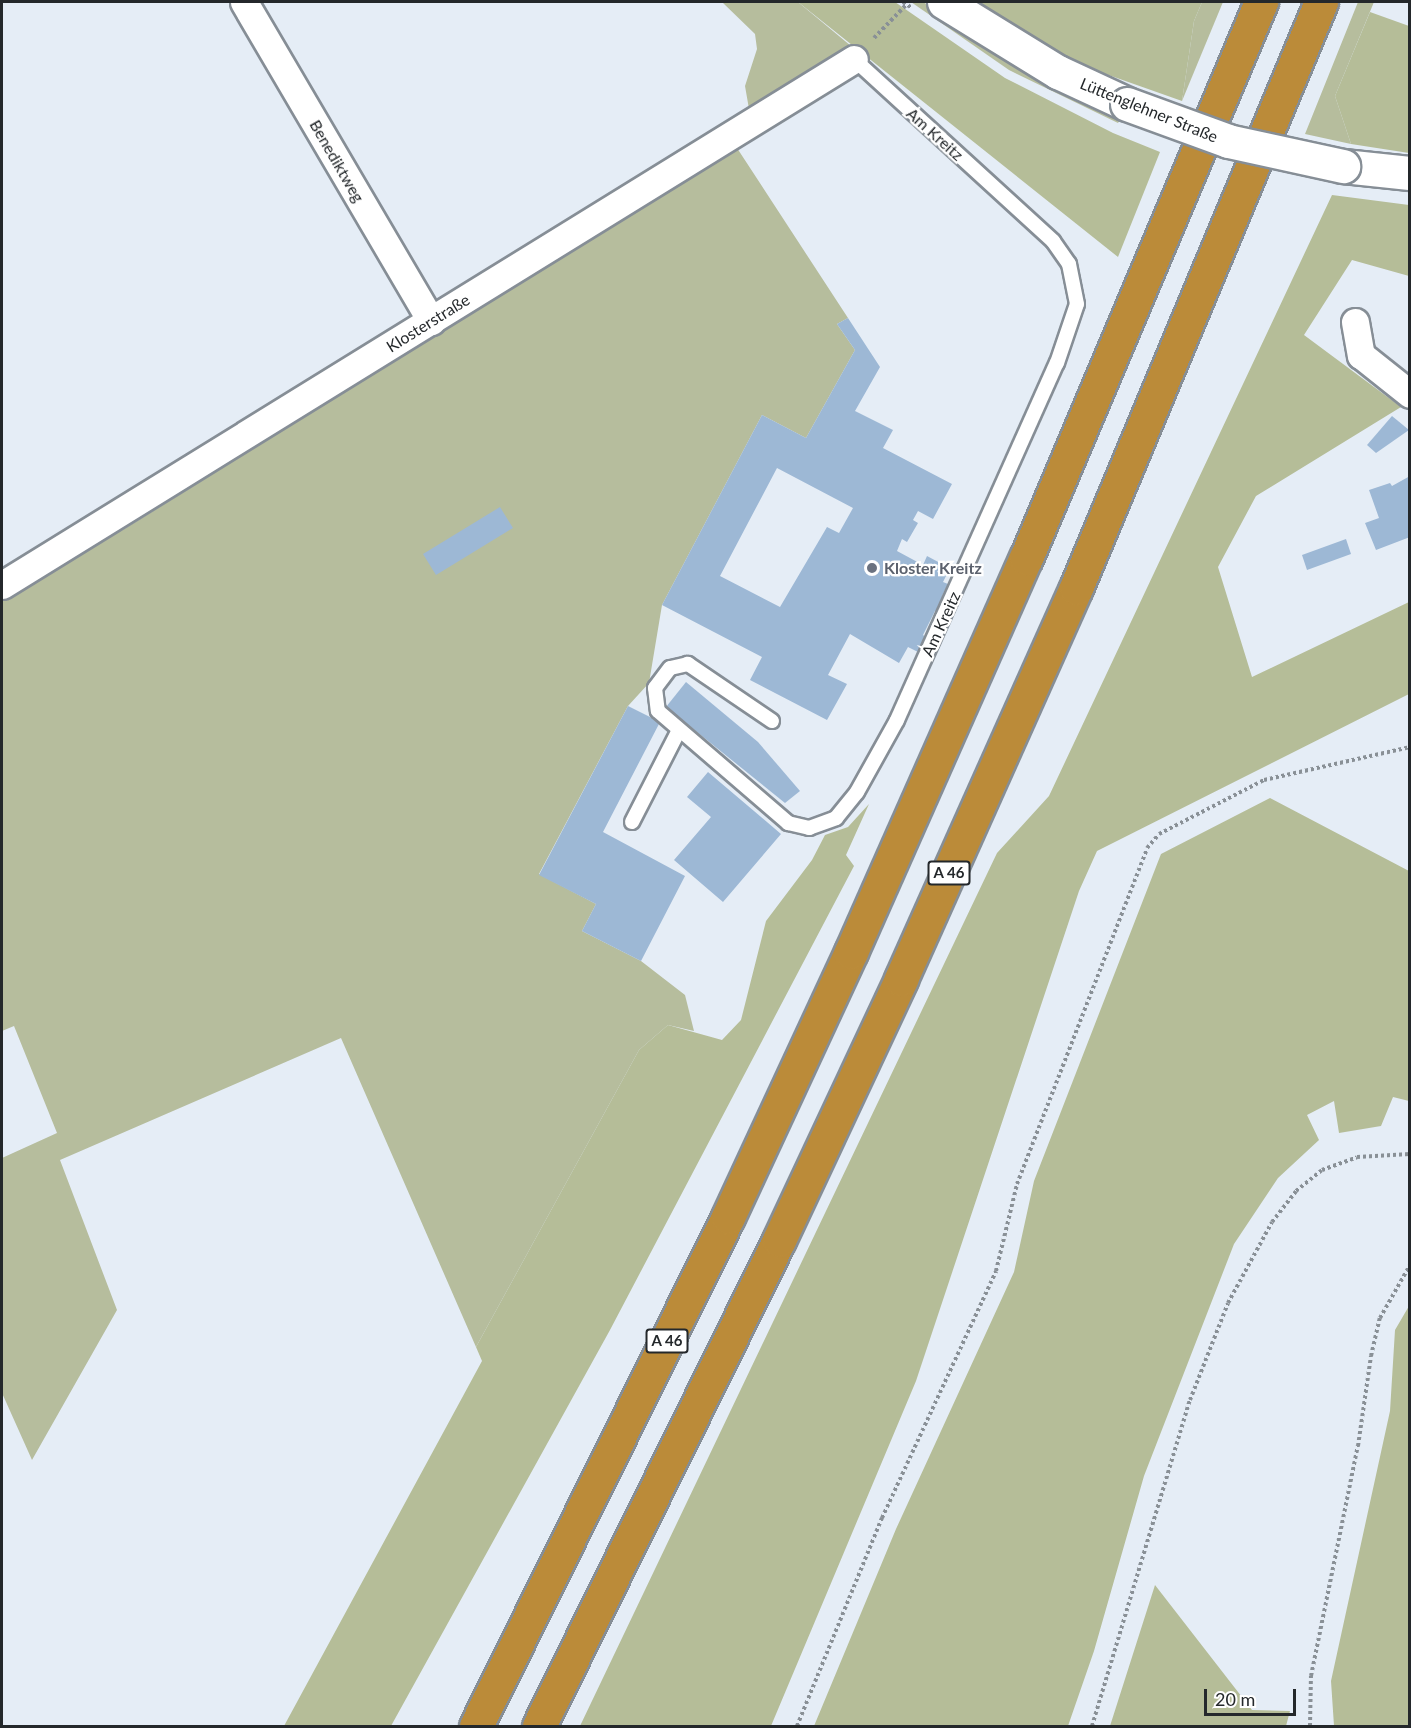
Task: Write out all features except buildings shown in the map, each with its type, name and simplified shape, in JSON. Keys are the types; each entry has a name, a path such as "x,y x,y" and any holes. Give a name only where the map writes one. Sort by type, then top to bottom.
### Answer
{"highway":[{"name":"A 46","path":"476,1726 723,1228 851,952 1026,558 1261,2"},
{"name":"A 46","path":"539,1726 779,1240 902,979 1081,578 1321,2"}],"main road":[{"name":"Lüttenglehner Straße","path":"944,2 1058,72 1127,104 1228,141 1343,166 1410,173"}],"street":[{"name":"Benediktweg","path":"244,2 431,321"},
{"name":"Klosterstraße","path":"2,585 854,59"},
{"path":"1355,322 1360,355 1410,394"}],"lane":[{"name":"Am Kreitz","path":"772,721 693,666 681,664 670,668 657,681 654,695 658,711 796,826 824,825 844,810 897,720 1075,316 1074,278 1058,247 854,59"},
{"path":"632,822 679,730"}],"path":[{"path":"854,59 907,4"},
{"path":"797,1726 882,1518 996,1271 1017,1184 1147,848 1159,834 1264,780 1410,747"},
{"path":"1092,1726 1190,1400 1228,1303 1272,1222 1296,1191 1322,1170 1357,1157 1410,1154"},
{"path":"1310,1726 1311,1676 1358,1446 1371,1356 1380,1318 1410,1265"}],"green space":[{"path":"722,2 798,2 851,46 749,109 745,86 757,49 755,34"},
{"path":"798,2 895,2 1005,78 1113,133 1160,152 1118,257"},
{"path":"911,2 923,2 1121,118 1118,123 1009,70"},
{"path":"975,2 1202,2 1194,21 1182,101 1083,66"},
{"path":"1202,2 1223,2 1182,101 1194,21"},
{"path":"1358,2 1374,2 1335,96 1351,144 1305,134"},
{"path":"1370,12 1409,26 1409,153 1351,144 1335,96"},
{"path":"737,148 848,318 837,324 855,350 806,438 762,415 662,605 649,683 628,706 539,874 596,904 582,931 641,961 685,995 694,1031 668,1025 639,1050 476,1347 341,1038 60,1160 117,1310 32,1460 2,1393 2,1158 57,1133 14,1026 2,1031 2,596 118,525 121,531"},
{"path":"1332,195 1409,205 1409,276 1352,260 1304,335 1401,407 1256,496 1218,567 1252,677 1409,602 1409,694 1097,851 1079,891 916,1381 771,1726 580,1726 997,853 1049,796"},
{"path":"1270,798 1409,871 1409,1101 1393,1097 1381,1126 1339,1133 1334,1101 1307,1115 1319,1140 1278,1178 1234,1244 1144,1476 1094,1651 1068,1726 814,1726 896,1529 1014,1272 1034,1181 1161,854"},
{"path":"869,804 846,855 854,866 610,1330 391,1726 284,1726 482,1361 476,1347 639,1050 668,1025 722,1040 741,1020 766,921 812,860 825,835 848,827"},
{"path":"1409,1306 1409,1726 1334,1726 1331,1681 1390,1411 1395,1330"},
{"path":"1155,1585 1252,1710 1290,1711 1286,1726 1110,1726"}],"place":[{"name":"Kloster Kreitz","path":"872,568"}]}
